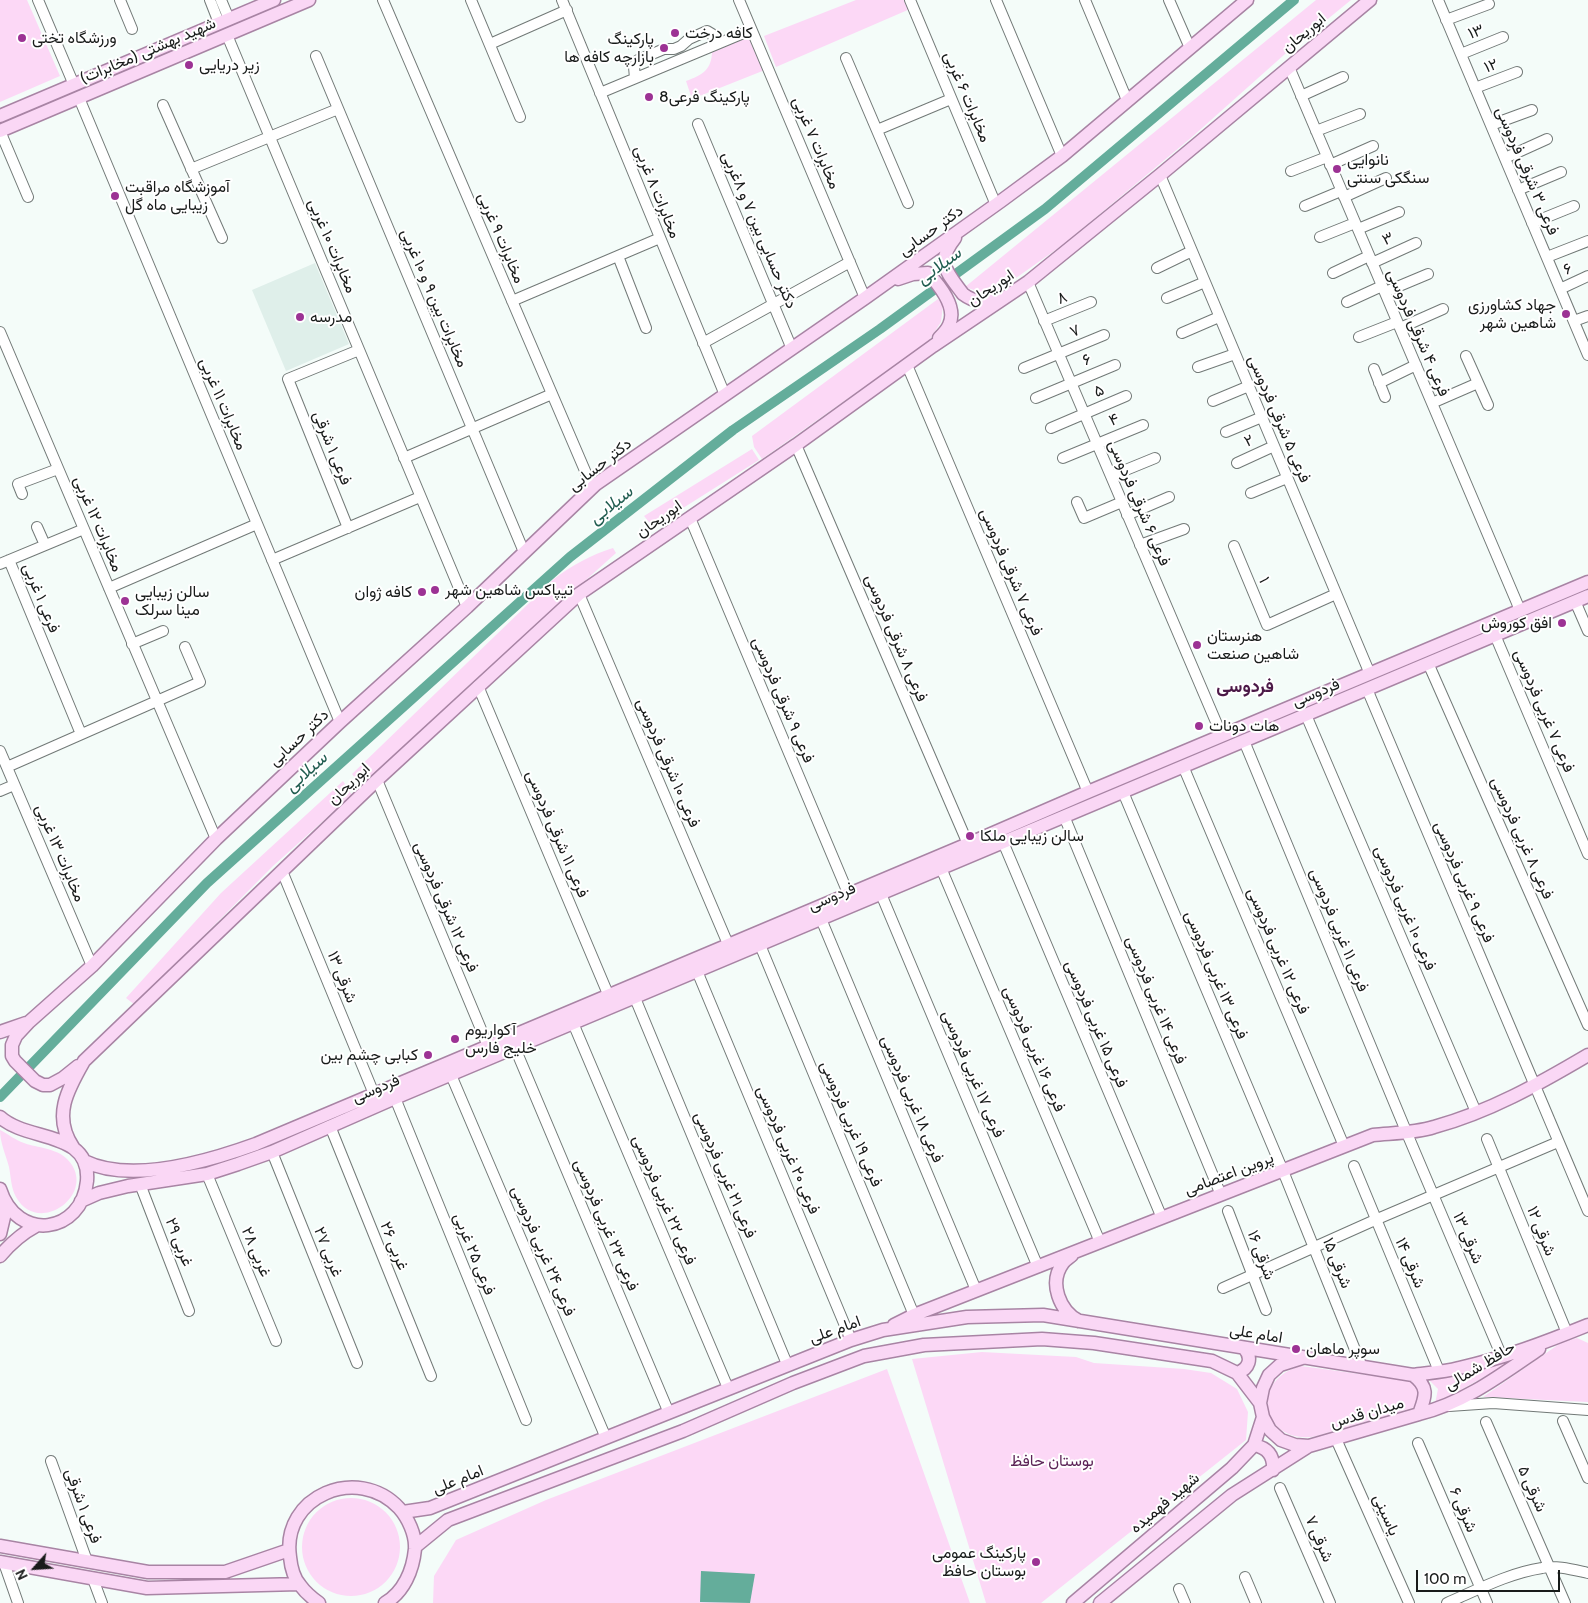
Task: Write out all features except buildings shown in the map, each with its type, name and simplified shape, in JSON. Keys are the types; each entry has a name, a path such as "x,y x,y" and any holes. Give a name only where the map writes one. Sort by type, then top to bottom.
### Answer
{"main road":[{"name":"شهید بهشتی (مخابرات)","path":"0,116 274,0"},
{"name":"شهید بهشتی (مخابرات)","path":"0,131 309,0"},
{"name":"دکتر حسابی","path":"28,1022 92,966 216,839 340,722 467,607 592,487 886,284 1062,156 1247,0"},
{"name":"ابوریحان","path":"73,1148 65,1133 63,1110 70,1087 84,1061 377,780 579,594 1028,282 1370,0"},
{"path":"962,228 948,247 944,261 945,269 965,296 974,301 982,302 1009,295"},
{"path":"886,284 913,274 928,273 950,305 951,313 949,326 934,346"},
{"name":"فردوسی","path":"84,1161 110,1170 136,1170 192,1164 226,1155 266,1140 608,994 697,971 1306,715 1428,663 1457,644 1520,610 1588,582"},
{"name":"فردوسی","path":"82,1201 99,1194 140,1184 207,1174 272,1152 395,1098 635,998 656,981 728,944 848,893 1370,674 1457,644 1495,635 1588,596"},
{"path":"28,1022 16,1036 12,1045 12,1056 35,1081 43,1085 50,1085 63,1078 84,1061"},
{"path":"0,1032 28,1022"},
{"name":"پروین اعتصامی","path":"883,1330 914,1315 976,1290 1373,1135 1432,1128 1476,1112 1534,1087 1588,1055"},
{"path":"1,1193 11,1211 22,1221 36,1226 50,1225 67,1219 82,1201 87,1179 84,1161 73,1148 60,1140 14,1128 2,1119"},
{"path":"266,1140 272,1152"},
{"path":"0,1234 4,1217 1,1193"},
{"path":"0,1256 18,1238 36,1226"},
{"path":"1076,1251 1062,1263 1056,1286 1064,1309 1084,1323"},
{"name":"امام علی","path":"403,1512 430,1508 683,1408 787,1364 883,1330 977,1317 1042,1315 1302,1358"},
{"name":"حافظ شمالی","path":"1413,1375 1457,1369 1502,1357 1561,1336 1588,1324"},
{"name":"حافظ شمالی","path":"1419,1414 1446,1406 1461,1399 1561,1336"},
{"name":"امام علی","path":"415,1547 448,1520 683,1431 793,1383 864,1356 924,1345 1042,1338 1094,1343 1212,1361 1237,1373 1260,1402"},
{"path":"1237,1373 1245,1369 1249,1361 1249,1356 1244,1348"},
{"name":"میدان قدس","path":"1302,1358 1362,1367 1413,1375 1423,1385 1425,1392 1425,1399 1419,1414 1309,1446 1295,1445 1281,1440 1270,1430 1263,1417 1260,1402 1262,1388 1269,1375 1280,1365 1302,1358"},
{"path":"715,1393 708,1402 712,1410 726,1412"},
{"path":"683,1408 692,1415 692,1422 683,1431"},
{"name":"شهید فهمیده","path":"1073,1603 1232,1468 1254,1445 1263,1417"},
{"path":"1254,1445 1270,1453 1273,1470"},
{"path":"1100,1603 1232,1495 1309,1446"},
{"path":"319,1603 307,1594 299,1584 291,1565 289,1550 292,1530 302,1511 316,1497 335,1488 355,1486 375,1491 393,1501 403,1512 412,1531 415,1547 412,1568 403,1587 385,1603"},
{"path":"430,1508 418,1517 416,1522 420,1532 433,1532"},
{"path":"0,1546 148,1572 225,1572 289,1550"},
{"path":"264,1558 273,1559 283,1566 284,1572 280,1580 270,1585"},
{"path":"2,1563 147,1588 299,1584"},
{"path":"403,1587 403,1603"}],"street":[{"path":"38,0 74,85"},
{"path":"210,0 224,21"},
{"path":"221,0 224,21"},
{"name":"مخابرات ۹ غربی","path":"383,0 592,487"},
{"path":"471,0 520,117"},
{"name":"مخابرات ۸ غربی","path":"562,0 725,395"},
{"name":"مخابرات ۷ غربی","path":"739,0 866,298"},
{"name":"مخابرات ۶ غربی","path":"910,0 996,205"},
{"path":"996,0 1062,156"},
{"path":"1085,0 1128,100"},
{"path":"1169,0 1190,48"},
{"name":"فرعی ۳ شرقی فردوسی","path":"1438,0 1588,354"},
{"path":"124,1 132,29"},
{"path":"1446,20 1489,4"},
{"path":"490,44 566,10"},
{"path":"600,93 752,30"},
{"path":"635,78 634,67 638,60 664,49 674,49 689,39 708,31 712,34 716,44"},
{"name":"مخابرات ۱۰ غربی","path":"227,35 467,607"},
{"name":"۱۳","path":"1460,54 1503,37"},
{"name":"مخابرات بین ۹ و ۱۰ غربی","path":"316,56 524,552"},
{"path":"846,58 908,203"},
{"name":"فرعی ۴ شرقی فردوسی","path":"1289,67 1520,610"},
{"name":"۱۲","path":"1475,88 1517,72"},
{"path":"1301,96 1343,77"},
{"name":"مخابرات ۱۱ غربی","path":"79,98 340,722"},
{"path":"877,130 952,100"},
{"path":"163,105 222,238"},
{"path":"191,169 338,109"},
{"path":"1491,125 1532,110"},
{"path":"1316,131 1360,114"},
{"name":"دکتر حسابی بین ۷ و ۸غربی","path":"698,124 792,349"},
{"path":"0,131 28,197"},
{"path":"1504,158 1547,139"},
{"path":"1291,171 1329,161 1373,146"},
{"path":"1518,190 1561,172"},
{"name":"فرعی ۵ شرقی فردوسی","path":"1160,175 1370,674"},
{"path":"1305,206 1386,178"},
{"path":"1532,223 1574,206"},
{"path":"1320,237 1399,212"},
{"path":"512,301 660,238"},
{"path":"1547,257 1588,241"},
{"name":"۳","path":"1333,273 1416,243"},
{"path":"1157,268 1192,251"},
{"path":"618,256 646,328"},
{"path":"703,342 850,262"},
{"path":"1346,302 1428,274"},
{"name":"۶","path":"1560,289 1588,276"},
{"name":"فرعی ۶ شرقی فردوسی","path":"1028,282 1222,736"},
{"path":"1168,298 1205,282"},
{"name":"۸","path":"1044,321 1091,302"},
{"path":"1359,337 1443,310"},
{"path":"1574,321 1588,316"},
{"path":"1182,333 1219,317"},
{"name":"مخابرات ۱۲ غربی","path":"0,332 216,839"},
{"name":"۷","path":"1058,354 1104,335"},
{"name":"فرعی ۱ شرقی","path":"348,528 288,379 359,350"},
{"path":"1024,368 1058,354"},
{"path":"1198,367 1235,354"},
{"path":"1466,356 1488,405"},
{"name":"فرعی ۷ شرقی فردوسی","path":"907,365 1088,792"},
{"name":"۶","path":"1071,383 1115,365"},
{"path":"1379,383 1416,365"},
{"path":"1374,369 1385,397"},
{"path":"1036,398 1071,383"},
{"path":"1432,403 1478,383"},
{"path":"1213,400 1249,386"},
{"path":"404,458 552,394"},
{"name":"۵","path":"1084,414 1126,396"},
{"path":"1051,428 1084,414"},
{"path":"1226,432 1262,417"},
{"name":"۴","path":"1097,443 1143,425"},
{"path":"1063,458 1097,443"},
{"name":"فرعی ۸ شرقی فردوسی","path":"796,444 968,844"},
{"name":"۲","path":"1237,462 1274,446"},
{"path":"1111,476 1155,458"},
{"path":"22,494 18,484 58,469"},
{"path":"1252,493 1287,478"},
{"path":"272,560 420,496"},
{"path":"1127,515 1169,496"},
{"path":"1077,502 1084,518 1122,502"},
{"name":"فرعی ۹ شرقی فردوسی","path":"690,518 848,893"},
{"path":"109,588 257,524"},
{"path":"37,527 45,545"},
{"path":"5,562 84,529"},
{"path":"1140,545 1184,529"},
{"name":"۱","path":"1234,546 1267,625 1336,594"},
{"name":"فرعی ۱ غربی","path":"5,562 45,647 82,734"},
{"name":"فرعی ۱۰ شرقی فردوسی","path":"579,594 728,944"},
{"path":"1576,601 1588,631"},
{"path":"132,644 163,631"},
{"name":"فرعی ۷ غربی فردوسی","path":"1495,635 1588,854"},
{"path":"7,767 200,682 185,648"},
{"name":"فرعی ۸ غربی فردوسی","path":"1428,663 1588,1025"},
{"name":"فرعی ۱۱ شرقی فردوسی","path":"478,686 608,994"},
{"name":"فرعی ۹ غربی فردوسی","path":"1367,689 1588,1211"},
{"name":"فرعی ۱۰ غربی فردوسی","path":"1306,715 1476,1112"},
{"name":"فرعی ۱۱ غربی فردوسی","path":"1244,741 1406,1131"},
{"name":"مخابرات ۱۳ غربی","path":"0,751 92,966"},
{"name":"فرعی ۱۲ غربی فردوسی","path":"1183,766 1344,1146"},
{"name":"فرعی ۱۲ شرقی فردوسی","path":"377,780 488,1046"},
{"path":"0,791 14,785"},
{"name":"فرعی ۱۳ غربی فردوسی","path":"1122,792 1283,1170"},
{"name":"فرعی ۱۴ غربی فردوسی","path":"1064,816 1221,1195"},
{"name":"فرعی ۱۵ غربی فردوسی","path":"1003,842 1162,1218"},
{"name":"فرعی ۱۶ غربی فردوسی","path":"941,868 1100,1242"},
{"name":"۱۳ شرقی","path":"282,871 374,1094"},
{"name":"فرعی ۱۷ غربی فردوسی","path":"881,894 1038,1267"},
{"name":"فرعی ۱۸ غربی فردوسی","path":"821,919 976,1290"},
{"name":"فرعی ۱۹ غربی فردوسی","path":"760,945 914,1315"},
{"name":"فرعی ۲۰ غربی فردوسی","path":"697,971 851,1340"},
{"name":"فرعی ۲۱ غربی فردوسی","path":"635,998 787,1364"},
{"name":"فرعی ۲۲ غربی فردوسی","path":"573,1024 728,1388"},
{"name":"فرعی ۲۳ غربی فردوسی","path":"515,1048 669,1413"},
{"name":"فرعی ۲۴ غربی فردوسی","path":"451,1075 606,1438"},
{"name":"فرعی ۲۵ غربی","path":"395,1098 526,1420"},
{"name":"۲۶ غربی","path":"330,1126 431,1376"},
{"name":"۱۳ شرقی","path":"1406,1131 1502,1357"},
{"name":"۱۲ شرقی","path":"1487,1139 1561,1336"},
{"path":"1223,1288 1375,1220 1558,1142"},
{"name":"۲۷ غربی","path":"272,1152 357,1363"},
{"name":"۱۴ شرقی","path":"1354,1166 1439,1371"},
{"name":"۱۵ شرقی","path":"1283,1170 1362,1367"},
{"name":"۲۸ غربی","path":"207,1174 276,1341"},
{"name":"۲۹ غربی","path":"140,1184 189,1311"},
{"name":"۱۶ شرقی","path":"1228,1211 1266,1310"},
{"path":"1446,1406 1494,1403 1588,1410"},
{"path":"1563,1421 1588,1478"},
{"name":"۵ شرقی","path":"1486,1422 1565,1603"},
{"name":"یاسینی","path":"1336,1439 1409,1603"},
{"name":"۶ شرقی","path":"1418,1443 1487,1603"},
{"name":"فرعی ۱ شرقی","path":"51,1461 87,1561"},
{"name":"۷ شرقی","path":"1280,1488 1330,1603"},
{"path":"2,1563 18,1603"},
{"path":"1446,1603 1524,1573 1543,1568 1588,1572"},
{"path":"1245,1577 1256,1603"},
{"path":"93,1578 102,1603"},
{"path":"1179,1589 1185,1603"}],"shaded area":[{"name":"مدرسه","path":"315,263 349,344 286,371 252,290"},
{"path":"701,1571 755,1574 750,1603 700,1602"}],"green space":[{"name":"ورزشگاه تختی","path":"0,0 27,0 60,76 0,102"},
{"path":"856,0 906,0 910,9 776,67 764,36"},
{"path":"1316,0 1351,0 1285,54 1192,137 1064,244 999,290 986,294 965,287"},
{"path":"749,36 765,70 692,99 686,81 705,71 710,63 712,51"},
{"path":"938,299 943,305 941,322 928,342 762,459 754,447 752,436"},
{"path":"752,449 759,460 653,527 644,516"},
{"path":"613,548 616,553 467,687 362,787 352,774 554,579 582,561"},
{"path":"343,781 352,795 273,866 135,1005 126,998 221,893"},
{"path":"0,1130 21,1142 52,1150 67,1159 75,1172 76,1185 71,1196 63,1206 51,1212 38,1213 26,1208 16,1197"},
{"path":"1577,1338 1588,1343 1588,1402 1483,1397 1562,1342"},
{"name":"بوستان حافظ","path":"982,1352 1076,1357 1094,1363 1184,1369 1211,1373 1237,1389 1248,1412 1246,1440 1041,1603 986,1603 912,1359"},
{"path":"1515,1360 1435,1404 1438,1389 1428,1379"},
{"path":"1301,1366 1411,1381 1420,1390 1416,1407 1317,1436 1299,1437 1284,1432 1274,1422 1268,1410 1268,1397 1273,1384 1284,1373"},
{"path":"887,1369 970,1603 433,1603 434,1576 456,1540 546,1500"},
{"path":"351,1498 370,1502 385,1513 396,1528 400,1547 396,1566 385,1581 370,1592 351,1596 332,1592 317,1581 306,1566 302,1547 306,1528 317,1513 332,1502"}],"waterway":[{"name":"سیلابی","path":"0,1097 207,883 570,557 733,430 880,329 1045,209 1294,0"}],"place":[{"name":"کافه درخت","path":"675,33"},
{"name":"ورزشگاه تختی","path":"22,38"},
{"name":"پارکینگ بازارچه کافه ها","path":"664,48"},
{"name":"زیر دریایی","path":"189,65"},
{"name":"پارکینگ فرعی8","path":"649,97"},
{"name":"نانوایی سنگکی سنتی","path":"1337,169"},
{"name":"آموزشگاه مراقبت زیبایی ماه گل","path":"115,196"},
{"name":"جهاد کشاورزی شاهین شهر","path":"1566,314"},
{"name":"مدرسه","path":"300,317"},
{"name":"تیپاکس شاهین شهر","path":"435,590"},
{"name":"کافه ژوان","path":"422,592"},
{"name":"سالن زیبایی مینا سرلک","path":"125,601"},
{"name":"افق کوروش","path":"1562,623"},
{"name":"هنرستان شاهین صنعت","path":"1197,645"},
{"name":"هات دونات","path":"1199,726"},
{"name":"سالن زیبایی ملکا","path":"970,836"},
{"name":"آکواریوم خلیج فارس","path":"455,1039"},
{"name":"کبابی چشم بین","path":"428,1055"},
{"name":"سوپر ماهان","path":"1296,1349"},
{"name":"پارکینگ عمومی بوستان حافظ","path":"1036,1562"}],"district":[{"name":"فردوسی","path":"1245,687"}]}
